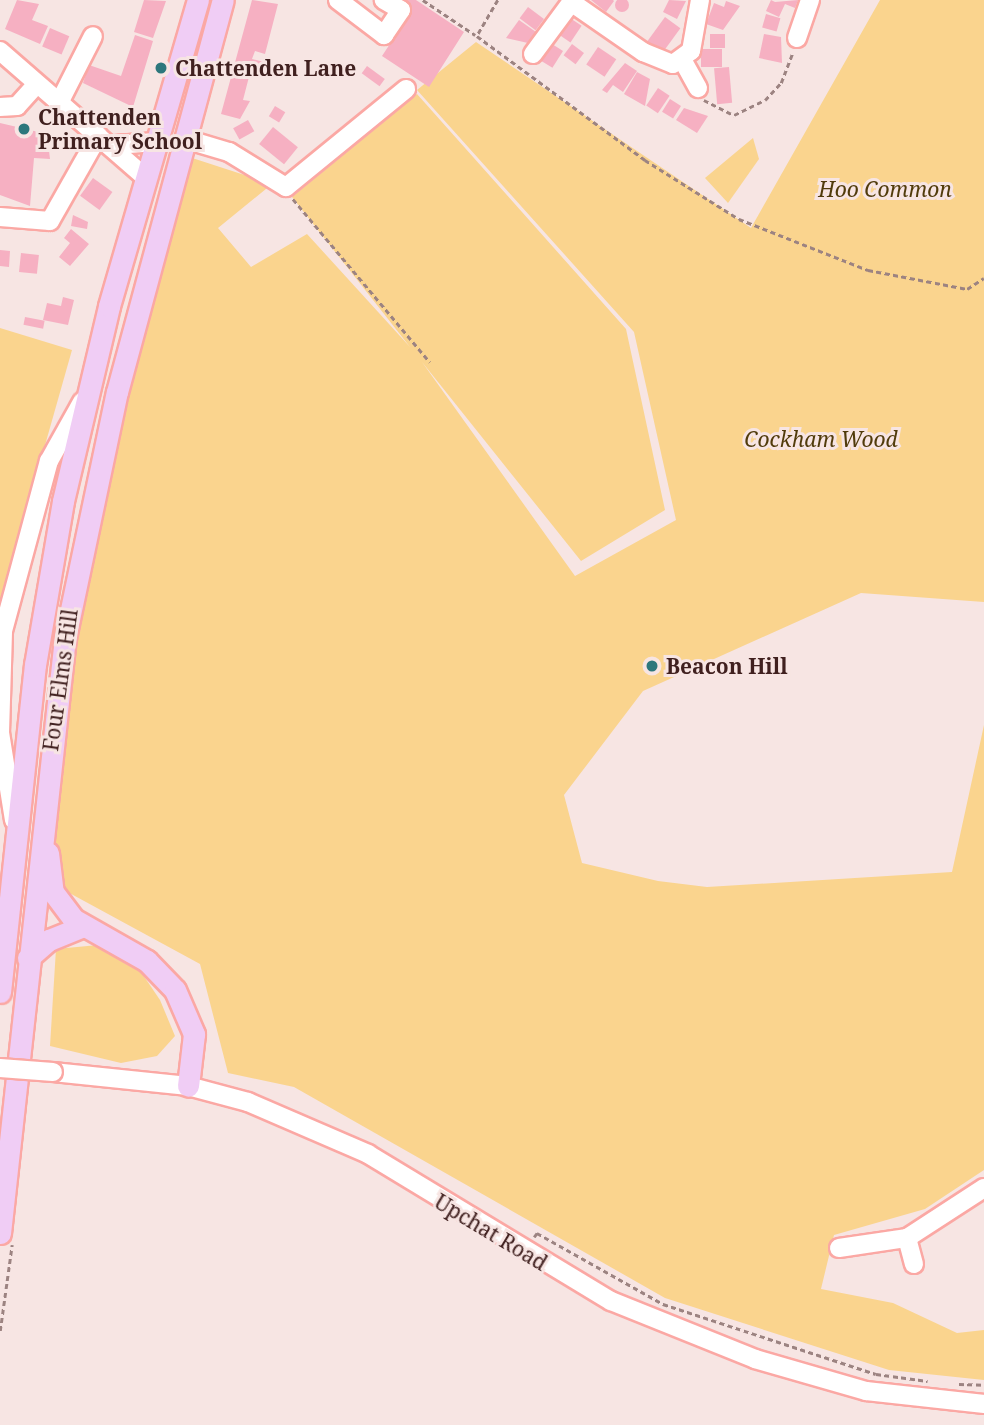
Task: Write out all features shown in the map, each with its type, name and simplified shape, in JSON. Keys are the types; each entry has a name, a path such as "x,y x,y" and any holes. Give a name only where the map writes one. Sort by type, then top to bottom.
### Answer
{"main road":[{"name":"Four Elms Hill","path":"0,992 35,665 86,394 198,0"},
{"name":"Four Elms Hill","path":"0,1233 44,802 79,559 185,139 223,0"},
{"path":"44,802 50,881 82,927 147,961 175,990 194,1034 188,1086"},
{"path":"28,958 49,940 82,927"}],"street":[{"path":"338,0 384,35 401,10 384,0"},
{"path":"683,61 693,47 700,0"},
{"path":"797,38 810,0"},
{"path":"533,54 572,1 656,59 683,61"},
{"path":"58,105 93,36"},
{"path":"0,51 58,105 98,136 115,145 146,178"},
{"path":"683,61 698,88"},
{"path":"0,107 17,106 36,85"},
{"path":"185,139 229,152 286,187 406,89"},
{"path":"0,217 50,221 98,136"},
{"path":"115,145 156,142"},
{"path":"16,834 1,711 4,631 48,461 86,394"},
{"name":"Upchat Road","path":"0,1068 188,1086 309,1124 611,1301 755,1359 866,1391 984,1404"},
{"path":"839,1248 907,1238 984,1188"},
{"path":"907,1238 914,1264"}],"path":[{"path":"423,0 477,36 645,160 738,219 868,270 967,289 984,278"},
{"path":"477,36 498,0"},
{"path":"698,88 711,107 742,113 774,93 797,38"},
{"path":"286,187 430,362"},
{"path":"523,1251 537,1233 663,1304 876,1374 942,1382"},
{"path":"955,1384 984,1385"}],"green space":[{"path":"880,0 984,0 984,602 861,593 643,691 564,795 582,863 658,881 707,887 952,872 984,725 984,1170 925,1209 834,1235 821,1289 893,1303 957,1333 984,1330 984,1380 889,1370 665,1298 294,1087 228,1073 200,964 51,883 78,627 183,155 272,184 218,228 251,267 307,234 410,347 292,197 417,94 626,329 665,510 581,561 422,362 575,576 676,520 634,332 417,90 476,42 751,228"},
{"path":"753,138 759,159 728,203 705,178"},
{"path":"0,328 72,350 0,604"},
{"path":"98,945 139,969 160,1000 175,1036 157,1056 121,1063 50,1046 56,949"}],"building":[{"path":"622,-2 627,0 627,10 622,12 617,10 615,5 617,0"},
{"path":"17,0 39,4 32,20 48,26 40,44 5,29"},
{"path":"144,0 166,1 153,38 134,32"},
{"path":"252,0 278,4 265,54 255,51 252,59 265,62 261,76 250,73 243,100 250,101 240,119 221,114"},
{"path":"403,0 416,0 464,32 429,87 382,56 411,12 400,4"},
{"path":"591,0 613,0 614,1 606,12"},
{"path":"669,0 686,1 677,19 663,12"},
{"path":"771,0 798,0 795,8 785,4 779,17 766,11"},
{"path":"726,1 740,6 723,30 706,24 714,3 724,7"},
{"path":"528,7 544,19 536,30 520,18"},
{"path":"766,14 780,18 777,32 762,27"},
{"path":"665,17 680,28 660,56 644,45"},
{"path":"570,18 582,26 570,42 559,35"},
{"path":"519,20 536,32 528,43 506,38"},
{"path":"50,28 69,36 62,55 42,46"},
{"path":"710,34 725,34 725,48 710,48"},
{"path":"764,34 781,37 782,63 759,58"},
{"path":"135,35 153,41 133,107 83,83 89,65 121,76"},
{"path":"552,44 563,51 552,68 541,61"},
{"path":"572,44 584,53 576,64 564,55"},
{"path":"598,47 616,59 604,77 586,64"},
{"path":"701,49 722,49 722,67 701,67"},
{"path":"625,63 637,71 623,92 613,85 607,93 602,90"},
{"path":"367,66 385,79 380,86 362,73"},
{"path":"729,67 732,103 717,104 714,68"},
{"path":"637,72 650,79 645,106 624,94"},
{"path":"658,88 670,96 658,113 646,105"},
{"path":"670,99 681,106 673,119 662,112"},
{"path":"275,106 285,112 279,122 269,116"},
{"path":"684,108 708,116 697,133 676,120"},
{"path":"248,120 254,131 239,140 233,128"},
{"path":"0,123 47,134 50,159 34,158 30,206 0,195"},
{"path":"273,127 298,147 284,164 259,144"},
{"path":"93,178 112,192 99,210 80,196"},
{"path":"73,215 88,222 87,229 71,226"},
{"path":"71,229 89,244 70,266 59,257 70,243 64,238"},
{"path":"0,250 10,251 9,267 0,266"},
{"path":"21,253 39,255 37,274 19,272"},
{"path":"63,297 74,300 68,325 43,320 47,303 61,306"},
{"path":"25,317 45,321 43,329 23,325"}],"place":[{"name":"Chattenden Lane","path":"161,68"},
{"name":"Chattenden Primary School","path":"24,129"},
{"name":"Beacon Hill","path":"652,666"}],"park label":[{"name":"Hoo Common","path":"885,189"},
{"name":"Cockham Wood","path":"821,439"}]}
